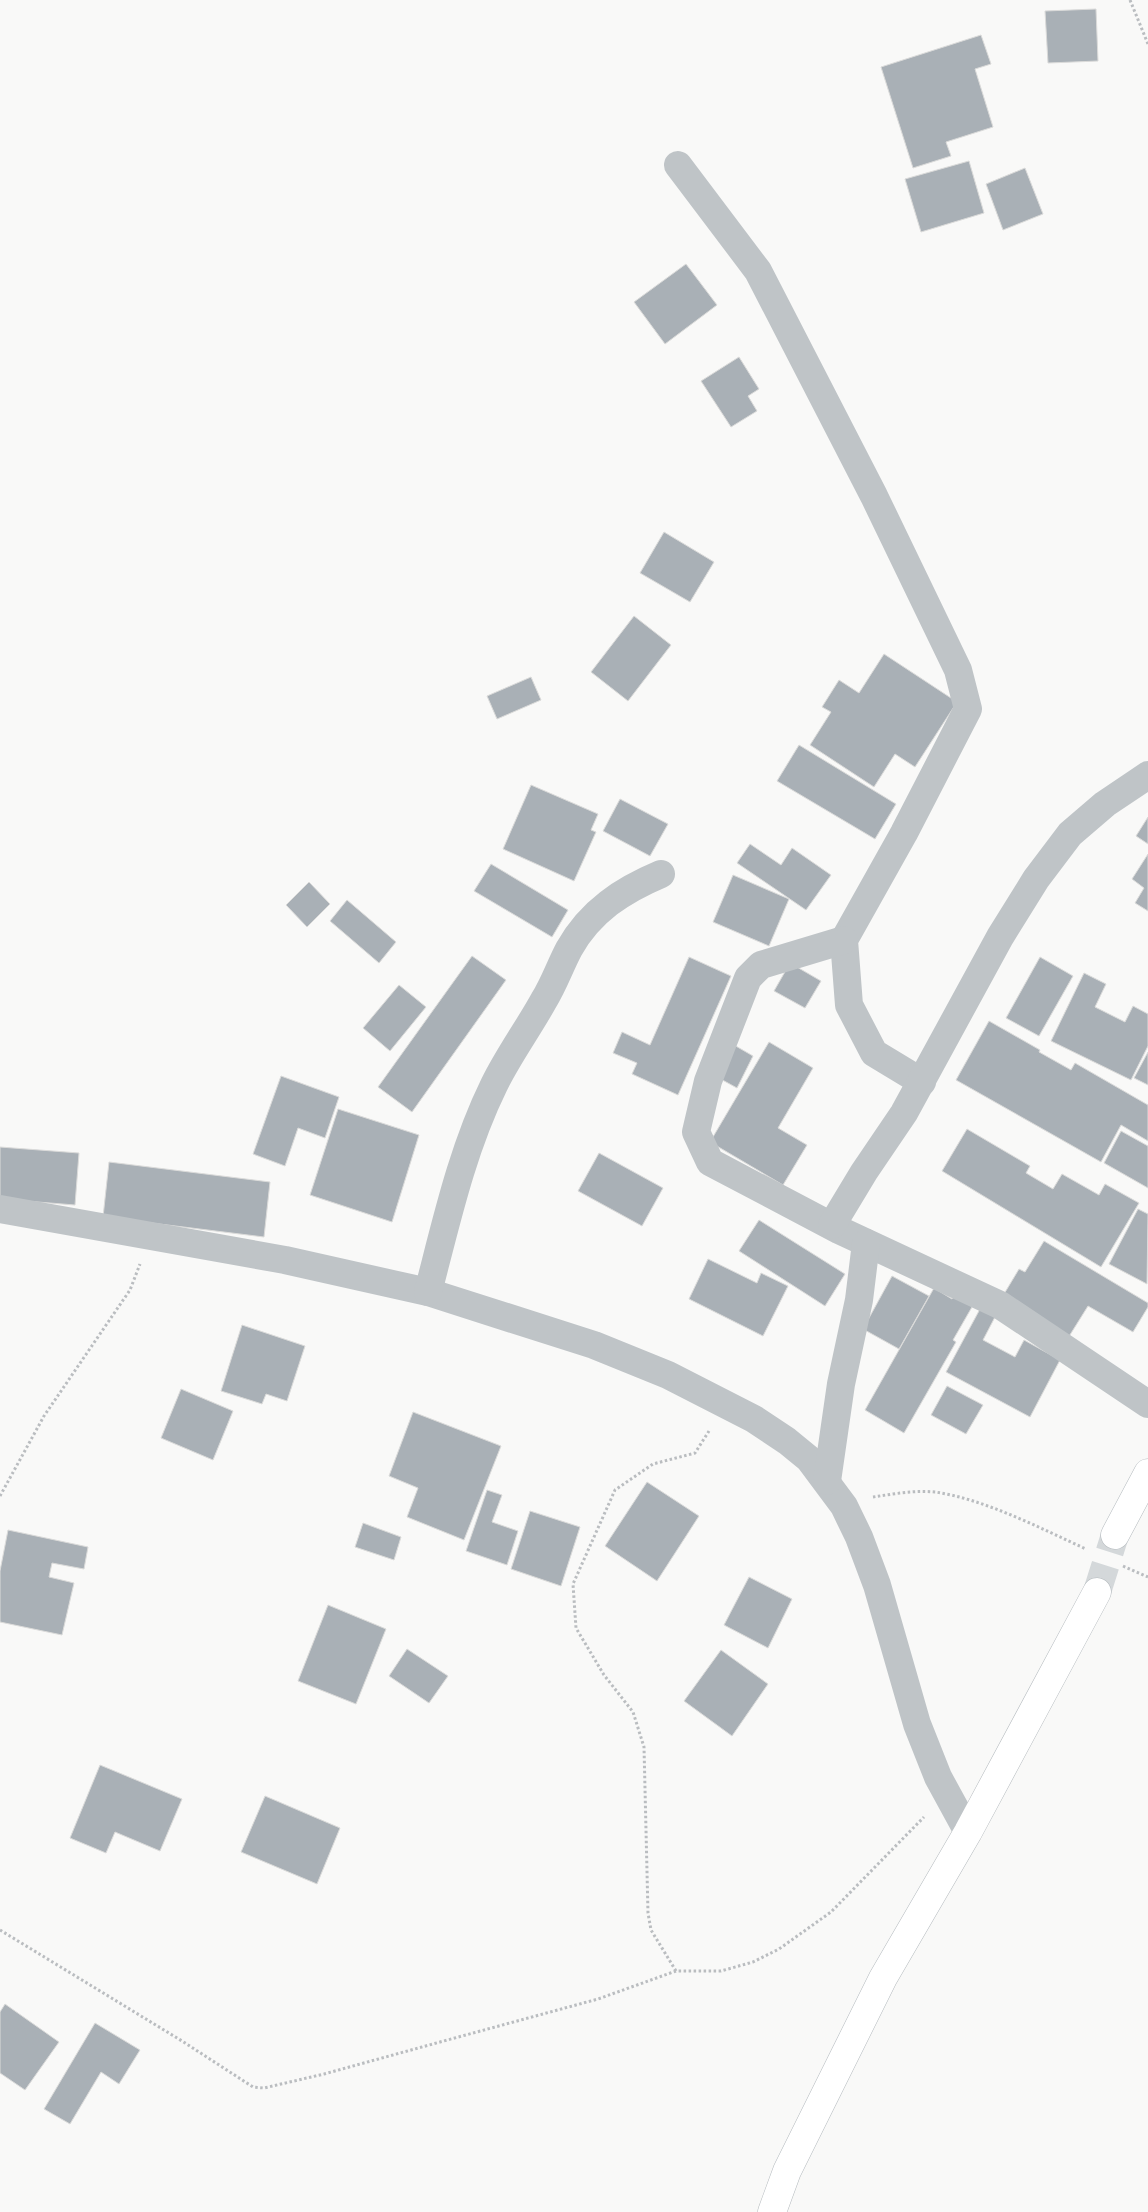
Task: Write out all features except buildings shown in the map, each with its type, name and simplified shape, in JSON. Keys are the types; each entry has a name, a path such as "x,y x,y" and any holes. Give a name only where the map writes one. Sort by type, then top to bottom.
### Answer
{"street":[{"path":"678,165 758,271 874,496 958,670 968,709 904,833 844,940 849,1004 874,1054 922,1082"},
{"path":"832,1225 864,1172 904,1113 1000,937 1036,879 1070,834 1105,804 1148,774"},
{"path":"428,1292 452,1202 475,1130 494,1086 544,1001 570,948 590,919 603,907 620,894 661,874"},
{"path":"844,940 761,965 748,978 708,1082 696,1132 710,1162 866,1243 1000,1306 1148,1404"},
{"path":"0,1209 285,1260 428,1292 594,1345 668,1376 722,1402 787,1441 809,1459 827,1481 844,1506 859,1538 877,1585 917,1724 938,1777 968,1832"},
{"path":"827,1481 841,1384 859,1300 866,1243"},
{"path":"1116,1535 1148,1473"},
{"path":"772,2212 787,2171 883,1978 968,1832 1097,1592"}],"path":[{"path":"1130,0 1148,44"},
{"path":"0,1496 44,1416 130,1290 150,1236"},
{"path":"676,1971 652,1930 648,1913 644,1747 633,1712 604,1675 576,1628 573,1584 615,1490 653,1464 694,1453 707,1437 722,1402"},
{"path":"844,1506 867,1498 896,1493 933,1492 968,1499 1094,1552"},
{"path":"1121,1564 1148,1577"},
{"path":"0,1930 182,2041 253,2087 264,2088 324,2074 598,1999 676,1971 721,1971 753,1962 779,1949 830,1912 947,1794"}],"tunnel":[{"path":"1097,1592 1115,1535"}]}
